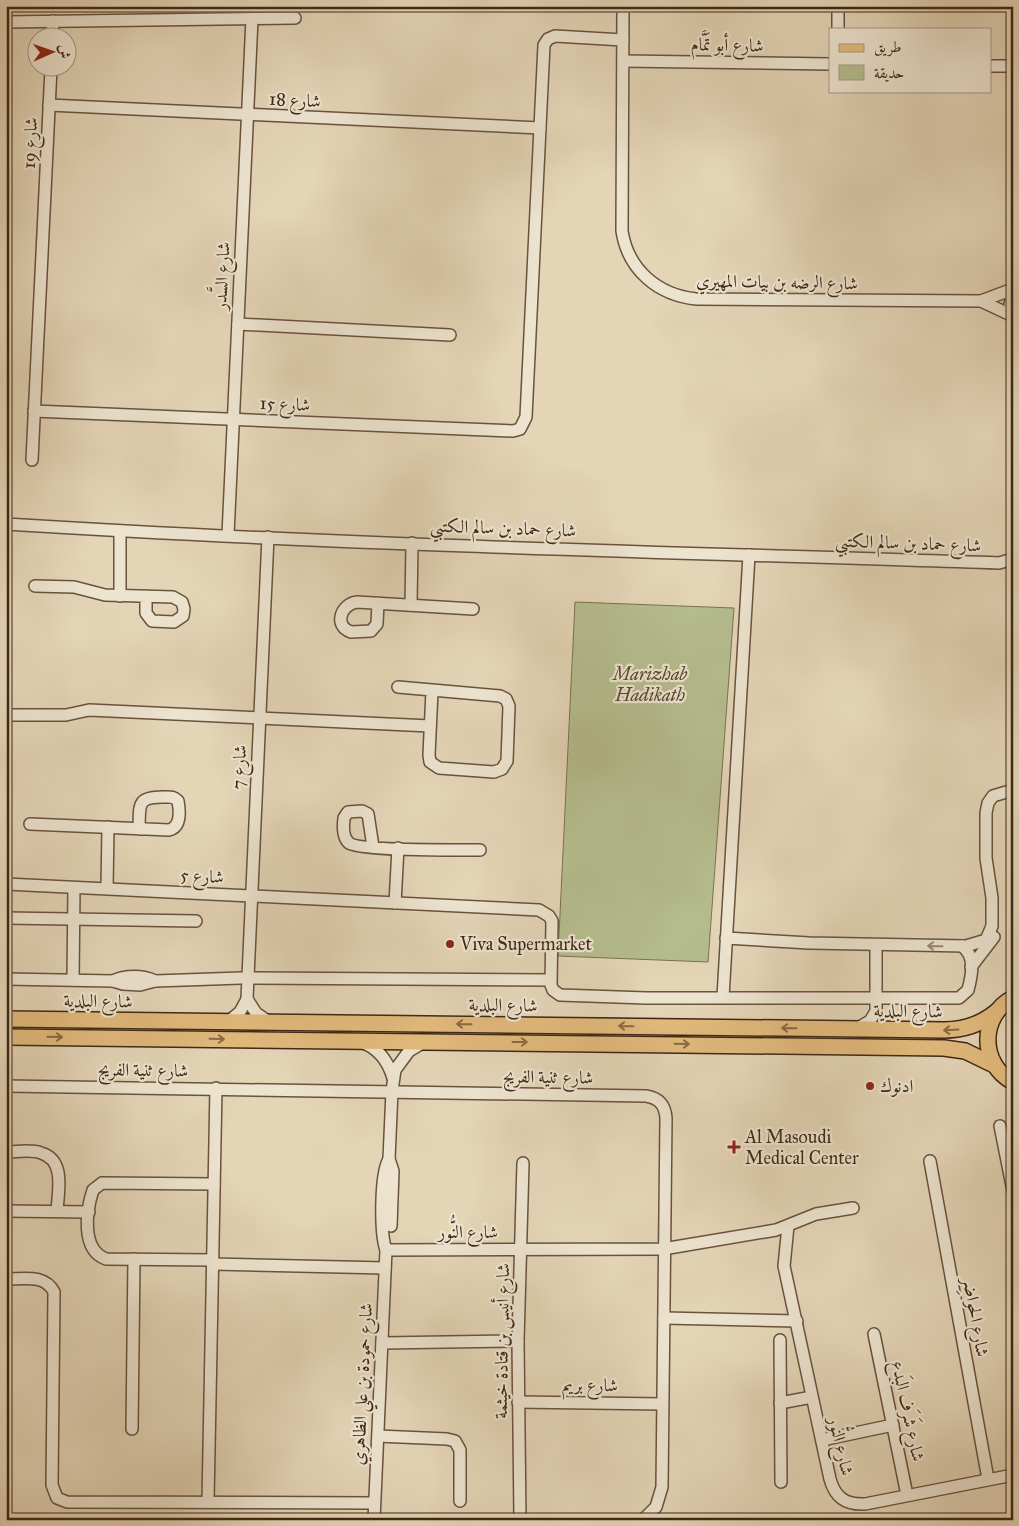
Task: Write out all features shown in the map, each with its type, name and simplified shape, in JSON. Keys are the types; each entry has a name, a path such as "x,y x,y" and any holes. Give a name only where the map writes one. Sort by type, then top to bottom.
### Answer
{"main road":[{"path":"994,1065 988,1050 987,1033 996,1012 1011,997"},
{"name":"شارع البلدية","path":"6,1019 898,1030 966,1028 987,1019 996,1012"},
{"name":"شارع البلدية","path":"6,1037 944,1048 965,1051 994,1065 1001,1074 1013,1082"}],"street":[{"name":"شارع الرضه بن بيات المهيري","path":"623,6 623,240 636,267 658,288 677,296 696,299 981,301 1013,290"},
{"path":"838,6 838,28"},
{"path":"6,22 295,18"},
{"name":"شارع السَّدر","path":"228,535 252,19"},
{"path":"53,21 53,28"},
{"path":"540,128 544,49 546,42 555,36 623,40"},
{"name":"شارع أبو تَمَّام","path":"623,61 829,64"},
{"path":"992,66 1013,66"},
{"name":"شارع 19","path":"32,460 50,78"},
{"name":"شارع 18","path":"49,106 540,128"},
{"name":"شارع 15","path":"34,411 514,431 523,427 526,417 540,128"},
{"path":"1013,290 1010,304 1013,315"},
{"name":"شارع الرضه بن بيات المهيري","path":"981,301 1013,315"},
{"path":"238,324 450,335"},
{"name":"شارع حماد بن سالم الكتبي","path":"6,524 120,531 749,555 999,563 1013,559"},
{"path":"120,531 120,596"},
{"name":"شارع 7","path":"247,999 268,537"},
{"path":"411,605 412,543"},
{"path":"723,996 749,555"},
{"name":"شارع حماد بن سالم الكتبي","path":"999,563 1013,569"},
{"path":"35,586 74,587 99,594 146,596"},
{"path":"378,603 472,609"},
{"path":"398,687 418,687 432,691 500,696 506,699 509,706 506,764 502,769 494,772 436,767 429,759 432,691"},
{"path":"13,715 66,715 89,710 430,726"},
{"path":"726,938 876,945 962,946 976,945 986,940 992,926 986,858 986,813 990,799 997,794 1011,792"},
{"path":"30,824 139,829"},
{"path":"107,888 108,827"},
{"path":"373,847 480,850"},
{"path":"395,903 398,848"},
{"name":"شارع 5","path":"6,884 545,912 552,921 553,927 550,980"},
{"path":"73,980 74,888"},
{"path":"971,967 994,936 996,920 992,910"},
{"path":"6,918 196,920"},
{"path":"856,1029 870,1021 876,1011 876,945"},
{"path":"6,979 113,981 123,984 140,985 155,981 247,978 550,980 552,990 560,995 646,998 723,996 876,999 959,998 968,990 971,967 971,957 962,946"},
{"path":"228,1022 240,1012 247,999 256,1013 270,1022"},
{"path":"876,1011 883,1020 898,1030"},
{"path":"356,1041 371,1047 382,1056 393,1078"},
{"name":"شارع حمودة بن علي الظاهري","path":"374,1520 386,1250 390,1238 394,1171 389,1159 393,1078 403,1057 425,1042"},
{"name":"شارع ثنية الفريج","path":"6,1086 646,1096 659,1100 663,1105 666,1118 660,1498 656,1507 643,1520"},
{"path":"208,1501 216,1088"},
{"path":"1000,1126 1013,1191"},
{"path":"6,1152 40,1152 54,1162 58,1171 57,1211"},
{"name":"شارع الحواضِر","path":"930,1161 988,1480"},
{"name":"شارع أنيس بن قتادة خيثمة","path":"520,1520 518,1342 523,1163"},
{"path":"214,1184 102,1183 93,1190 89,1212 89,1238 94,1252 106,1259 385,1268"},
{"name":"شارع النُّور","path":"386,1250 664,1249 760,1234 788,1226 816,1214 853,1208"},
{"path":"6,1211 89,1212"},
{"name":"شارع النُّور","path":"788,1226 784,1266 798,1321 832,1489 846,1502 865,1504 1013,1475"},
{"path":"132,1429 134,1260"},
{"path":"6,1278 41,1279 51,1286 54,1292 52,1485 57,1498 67,1502 374,1503"},
{"path":"664,1318 798,1321"},
{"name":"شارع شَرَف البَدع","path":"874,1334 907,1495"},
{"path":"780,1340 781,1482"},
{"path":"382,1343 518,1342"},
{"path":"780,1403 812,1397"},
{"name":"شارع بريم","path":"518,1402 662,1404"},
{"path":"822,1440 894,1425"},
{"path":"378,1436 447,1439 456,1442 460,1450 460,1501"}],"green space":[{"name":"Marizhab Hadikath","path":"575,602 734,608 708,962 558,956"}],"place":[{"name":"Viva Supermarket","path":"450,944"},
{"name":"ادنوك","path":"870,1086"},
{"name":"Al Masoudi Medical Center","path":"734,1147"}]}
